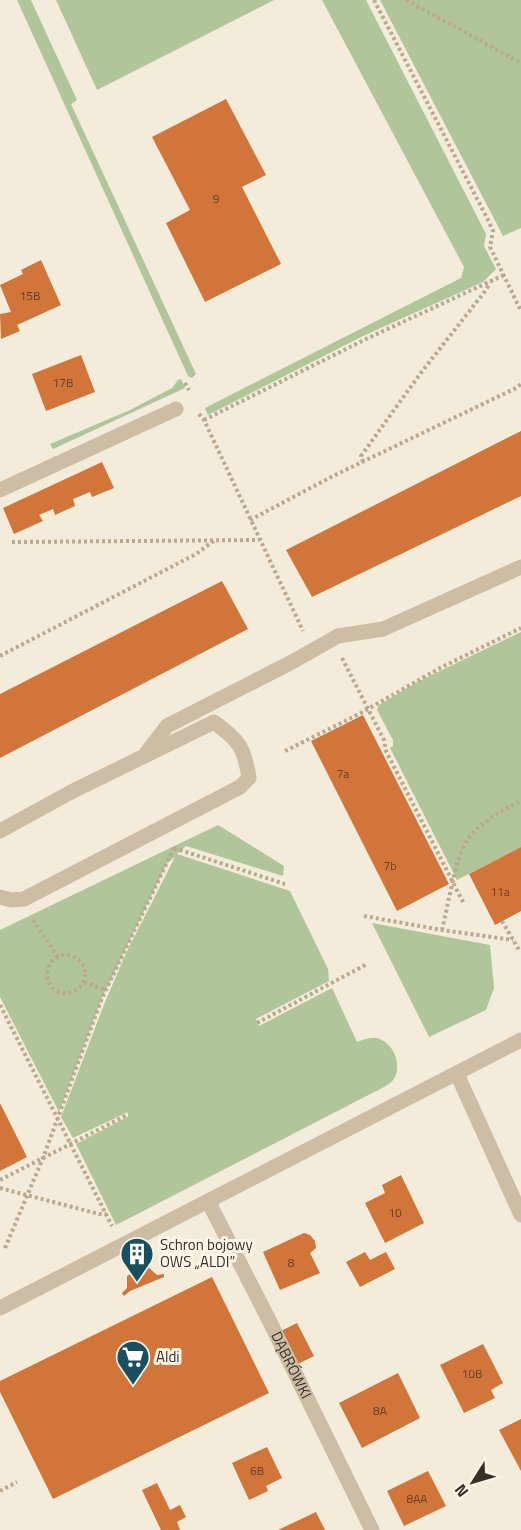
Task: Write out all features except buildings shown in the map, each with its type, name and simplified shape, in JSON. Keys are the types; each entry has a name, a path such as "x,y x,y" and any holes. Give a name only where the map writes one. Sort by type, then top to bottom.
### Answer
{"street":[{"path":"0,490 176,409"},
{"path":"144,755 167,726 338,636 383,629 521,567"},
{"path":"0,831 144,755 214,722 240,745 246,759 249,778 240,787 24,899 11,900 0,897"},
{"path":"0,1308 521,1040"},
{"path":"457,1074 521,1215"},
{"name":"DĄBRÓWKI","path":"208,1202 372,1530"}],"path":[{"path":"374,0 487,218 493,231 490,247 521,311"},
{"path":"406,0 521,63"},
{"path":"204,420 366,339 504,275"},
{"path":"363,462 361,456 490,282"},
{"path":"185,382 190,393"},
{"path":"250,520 521,384"},
{"path":"197,409 305,634"},
{"path":"0,656 196,554 215,540"},
{"path":"12,542 259,540"},
{"path":"285,751 440,668 521,628"},
{"path":"332,639 464,904"},
{"path":"442,930 459,859 467,840 494,815 521,801"},
{"path":"5,1248 43,1158 89,1030 173,848 285,884"},
{"path":"364,916 513,940"},
{"path":"32,918 58,957"},
{"path":"502,921 519,951"},
{"path":"69,955 80,960 86,972 84,982 79,989 67,993 56,990 48,981 48,968 51,962 58,957 69,955"},
{"path":"257,1023 367,964"},
{"path":"84,982 106,990"},
{"path":"0,1005 114,1230"},
{"path":"0,1180 129,1114"},
{"path":"0,1188 68,1207 106,1214"},
{"path":"0,1491 17,1482"}],"green space":[{"path":"17,0 31,0 77,100 71,104 196,374 192,378 188,376"},
{"path":"56,0 274,0 97,90"},
{"path":"322,0 366,0 486,234 484,246 496,269 483,282 363,336 208,415 205,408 461,278 464,267"},
{"path":"380,0 521,0 521,228 503,236"},
{"path":"181,379 185,388 53,449 50,444 130,410 172,388"},
{"path":"521,632 521,847 457,880 390,748 393,746 393,740 377,710 379,705 417,682"},
{"path":"218,825 284,866 283,876 186,846 177,854 290,891 328,969 329,981 256,1019 259,1026 332,988 357,1042 373,1038 387,1043 394,1053 397,1071 393,1080 384,1087 116,1225 76,1144 129,1116 128,1112 73,1138 61,1117 127,951 175,857 167,863 102,998 59,1112 0,997 0,930"},
{"path":"372,923 490,945 494,988 486,1010 429,1037"}],"place":[{"name":"Schron bojowy OWS „ALDI”","path":"137,1283"},
{"name":"Aldi","path":"133,1386"}]}
